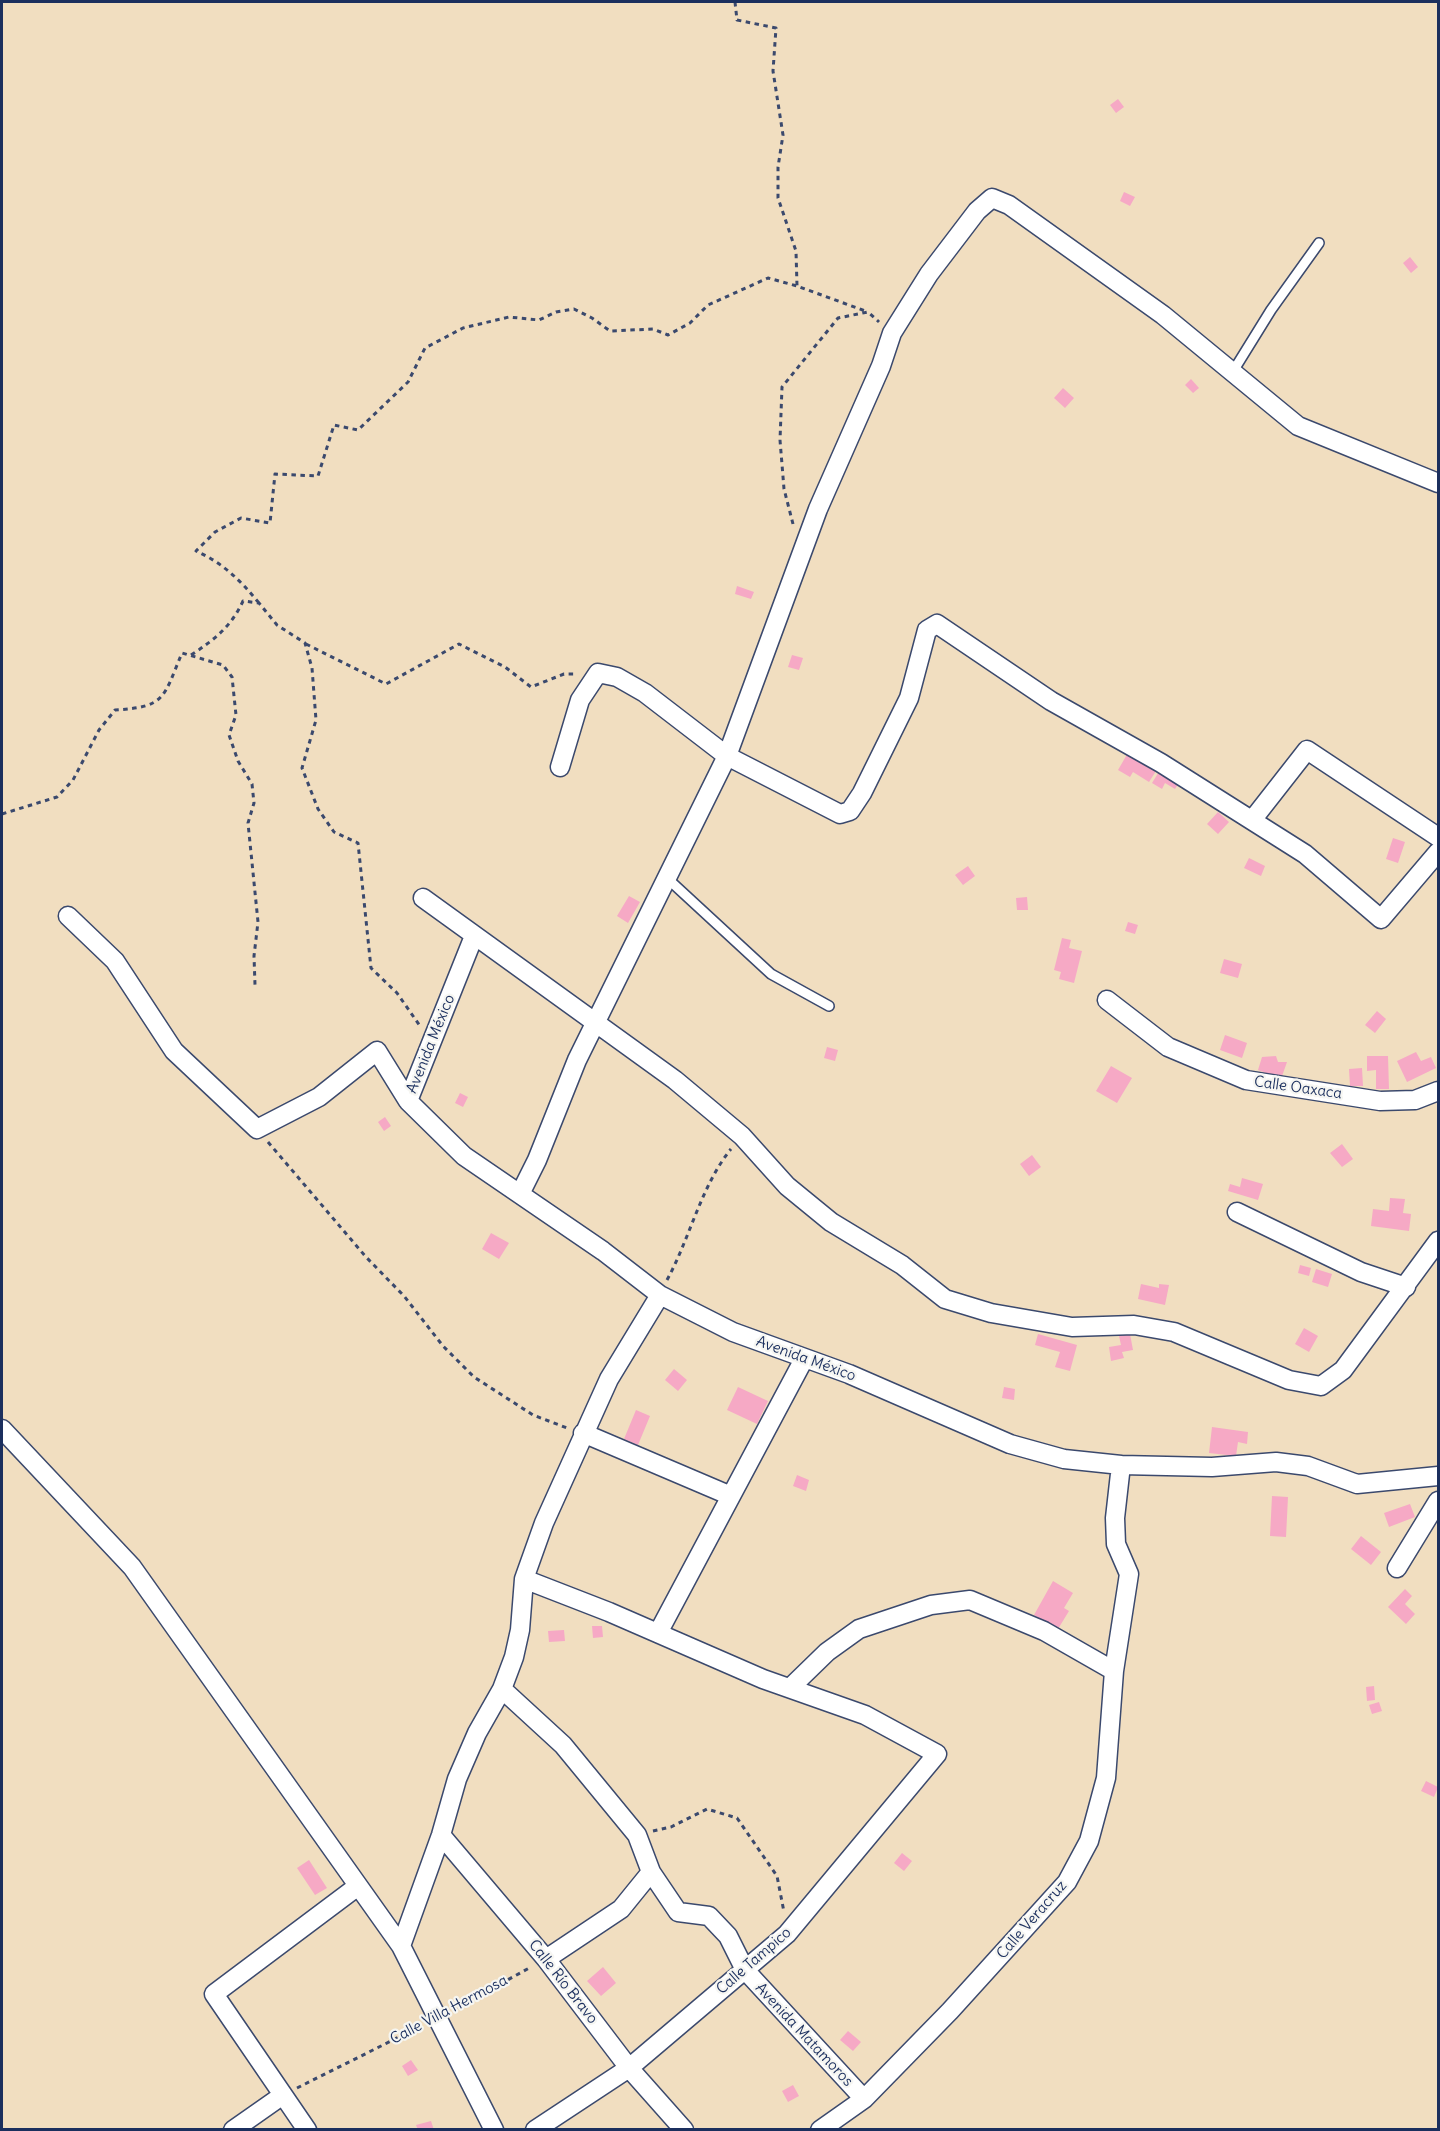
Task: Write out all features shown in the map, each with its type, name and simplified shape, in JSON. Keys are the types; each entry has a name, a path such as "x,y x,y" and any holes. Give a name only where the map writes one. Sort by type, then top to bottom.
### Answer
{"street":[{"path":"521,1192 596,1022 727,756 818,509 881,366 892,333 928,274 977,211 992,198 1009,205 1163,315 1298,426 1438,483"},
{"path":"560,767 580,700 598,673 617,677 645,693 727,756 840,814 850,811 862,793 909,698 927,630 937,624 1051,701 1253,819 1305,854 1381,919 1438,852"},
{"path":"1253,819 1307,750 1438,837"},
{"path":"423,898 675,1080 742,1136 787,1186 831,1222 878,1253 902,1265 945,1299 991,1313 1072,1327 1134,1325 1174,1332 1289,1380 1321,1386 1343,1370 1438,1241"},
{"path":"68,916 115,961 174,1051 257,1129 319,1097 377,1051 408,1101"},
{"name":"Avenida México","path":"474,936 408,1101 464,1156 521,1192 660,1295 733,1332 849,1374 1010,1444 1064,1459 1121,1466 1212,1467 1276,1461 1308,1466 1357,1484 1438,1476"},
{"name":"Calle Oaxaca","path":"1107,1000 1168,1047 1246,1080 1380,1101 1415,1100 1438,1091"},
{"path":"1238,1212 1361,1272 1406,1287"},
{"path":"400,1946 441,1835 457,1779 477,1733 502,1689 514,1657 520,1630 524,1579 544,1523 609,1378 660,1295"},
{"path":"658,1633 804,1359"},
{"path":"2,1429 132,1567 358,1886 400,1946 494,2130"},
{"path":"583,1434 731,1496"},
{"name":"Calle Veracruz","path":"820,2130 864,2099 942,2019 1067,1882 1089,1841 1106,1778 1114,1671 1129,1575 1116,1544 1115,1518 1121,1466"},
{"path":"1397,1568 1438,1501"},
{"path":"524,1579 658,1633 763,1679 790,1688 827,1652 859,1629 931,1605 970,1600 1044,1631 1114,1671"},
{"name":"Calle Tampico","path":"535,2130 629,2068 787,1934 936,1754 865,1715 790,1688"},
{"name":"Avenida Matamoros","path":"502,1689 563,1745 637,1835 651,1872 678,1912 709,1916 728,1936 745,1970 864,2099"},
{"name":"Calle Río Bravo","path":"441,1835 546,1959 629,2068 684,2130"},
{"path":"546,1959 621,1909 651,1872"},
{"path":"307,2130 214,1994 358,1886"},
{"path":"233,2130 283,2095"}],"lane":[{"path":"1232,374 1271,310 1319,243"},
{"path":"668,879 771,974 829,1006"}],"path":[{"path":"735,2 737,20 776,28 772,71 783,135 778,167 778,198 796,251 797,286"},
{"path":"598,673 564,674 531,687 505,668 459,644 386,684 305,643 277,625 240,580 218,561 196,551 215,532 241,518 270,523 275,474 318,476 334,425 358,430 408,382 425,348 463,328 509,317 539,320 556,312 574,309 610,331 653,329 668,335 690,322 708,305 768,278 797,286 867,312 892,333"},
{"path":"790,532 793,523 784,489 780,440 782,387 838,318 867,312"},
{"path":"191,655 218,638 235,617 243,601 259,603"},
{"path":"305,643 312,668 316,720 302,768 318,809 334,832 358,843 371,968 397,993 432,1042"},
{"path":"2,814 57,797 73,780 99,730 115,710 145,708 162,698 182,653 222,666 231,677 236,716 229,735 238,761 252,784 254,803 248,823 258,922 254,956 255,985"},
{"path":"257,1129 358,1249 404,1296 443,1346 474,1377 533,1415 583,1434"},
{"path":"660,1295 684,1248 721,1162 742,1136"},
{"path":"637,1835 671,1827 707,1809 737,1818 777,1876 787,1934"},
{"name":"Calle Villa Hermosa","path":"283,2095 438,2018 546,1959"}],"building":[{"path":"1118,99 1124,107 1116,113 1110,105"},
{"path":"1124,192 1135,197 1130,206 1120,201"},
{"path":"1410,257 1418,267 1411,273 1403,263"},
{"path":"1191,379 1199,388 1193,393 1185,385"},
{"path":"1063,388 1074,398 1065,408 1054,398"},
{"path":"737,586 754,592 751,599 735,594"},
{"path":"792,655 803,658 799,670 788,667"},
{"path":"1129,751 1158,768 1149,782 1133,772 1130,777 1118,770"},
{"path":"1160,770 1180,781 1175,789 1165,783 1162,789 1152,783"},
{"path":"1218,812 1229,822 1218,834 1207,824"},
{"path":"1393,838 1405,842 1398,863 1386,859"},
{"path":"1249,858 1265,866 1261,876 1244,868"},
{"path":"968,866 975,876 963,885 955,875"},
{"path":"629,896 640,902 628,923 617,916"},
{"path":"1027,897 1028,910 1017,910 1016,898"},
{"path":"1128,922 1138,925 1135,934 1125,931"},
{"path":"1062,938 1071,940 1069,948 1082,951 1074,983 1059,979 1061,972 1054,970"},
{"path":"1224,959 1242,964 1238,978 1220,973"},
{"path":"1377,1011 1386,1019 1375,1033 1365,1025"},
{"path":"1225,1035 1247,1043 1242,1058 1220,1050"},
{"path":"827,1047 838,1050 835,1061 824,1058"},
{"path":"1416,1052 1421,1061 1431,1057 1436,1068 1407,1082 1397,1061"},
{"path":"1276,1056 1278,1062 1287,1062 1281,1079 1258,1070 1262,1057"},
{"path":"1367,1056 1388,1056 1389,1089 1376,1089 1376,1070 1367,1071"},
{"path":"1111,1066 1132,1078 1117,1103 1096,1091"},
{"path":"1362,1068 1363,1086 1350,1086 1349,1069"},
{"path":"460,1093 468,1097 463,1107 455,1103"},
{"path":"385,1117 391,1126 384,1131 378,1122"},
{"path":"1342,1144 1353,1159 1342,1167 1330,1153"},
{"path":"1032,1155 1041,1167 1029,1176 1020,1164"},
{"path":"1242,1178 1263,1184 1258,1200 1228,1191 1230,1184 1240,1187"},
{"path":"1390,1198 1405,1199 1403,1213 1411,1214 1409,1231 1371,1226 1373,1209 1389,1211"},
{"path":"491,1233 509,1243 499,1259 482,1249"},
{"path":"1300,1265 1311,1268 1309,1276 1298,1273"},
{"path":"1316,1269 1332,1274 1328,1287 1312,1282"},
{"path":"1141,1284 1159,1288 1159,1284 1169,1285 1165,1305 1138,1299"},
{"path":"1304,1328 1318,1336 1309,1352 1295,1344"},
{"path":"1038,1334 1077,1345 1070,1371 1055,1367 1060,1352 1035,1345"},
{"path":"1130,1334 1133,1350 1122,1352 1124,1358 1111,1361 1109,1347 1121,1345 1119,1336"},
{"path":"674,1369 687,1380 678,1391 665,1380"},
{"path":"738,1387 768,1401 757,1424 727,1410"},
{"path":"1004,1387 1015,1389 1014,1400 1002,1398"},
{"path":"636,1410 650,1416 638,1445 624,1439"},
{"path":"1212,1427 1248,1432 1247,1444 1238,1442 1236,1456 1209,1453"},
{"path":"797,1475 809,1480 806,1491 793,1486"},
{"path":"1272,1496 1288,1497 1286,1537 1270,1536"},
{"path":"1410,1504 1415,1517 1389,1527 1384,1513"},
{"path":"1361,1536 1381,1552 1371,1565 1351,1549"},
{"path":"1053,1581 1073,1593 1064,1608 1069,1611 1058,1629 1034,1615"},
{"path":"1405,1589 1412,1596 1405,1604 1415,1614 1406,1624 1388,1607"},
{"path":"592,1626 602,1626 603,1637 593,1638"},
{"path":"564,1630 565,1641 549,1642 548,1631"},
{"path":"1374,1686 1375,1700 1367,1701 1366,1687"},
{"path":"1379,1702 1382,1711 1372,1714 1369,1705"},
{"path":"1426,1781 1438,1787 1434,1797 1421,1791"},
{"path":"902,1853 912,1861 904,1871 894,1863"},
{"path":"309,1860 327,1888 315,1895 297,1868"},
{"path":"603,1967 616,1983 601,1996 587,1981"},
{"path":"848,2031 861,2042 853,2051 840,2040"},
{"path":"411,2060 418,2070 408,2076 402,2066"},
{"path":"793,2085 799,2096 788,2102 782,2091"},
{"path":"431,2121 434,2130 418,2130 416,2125"}]}
